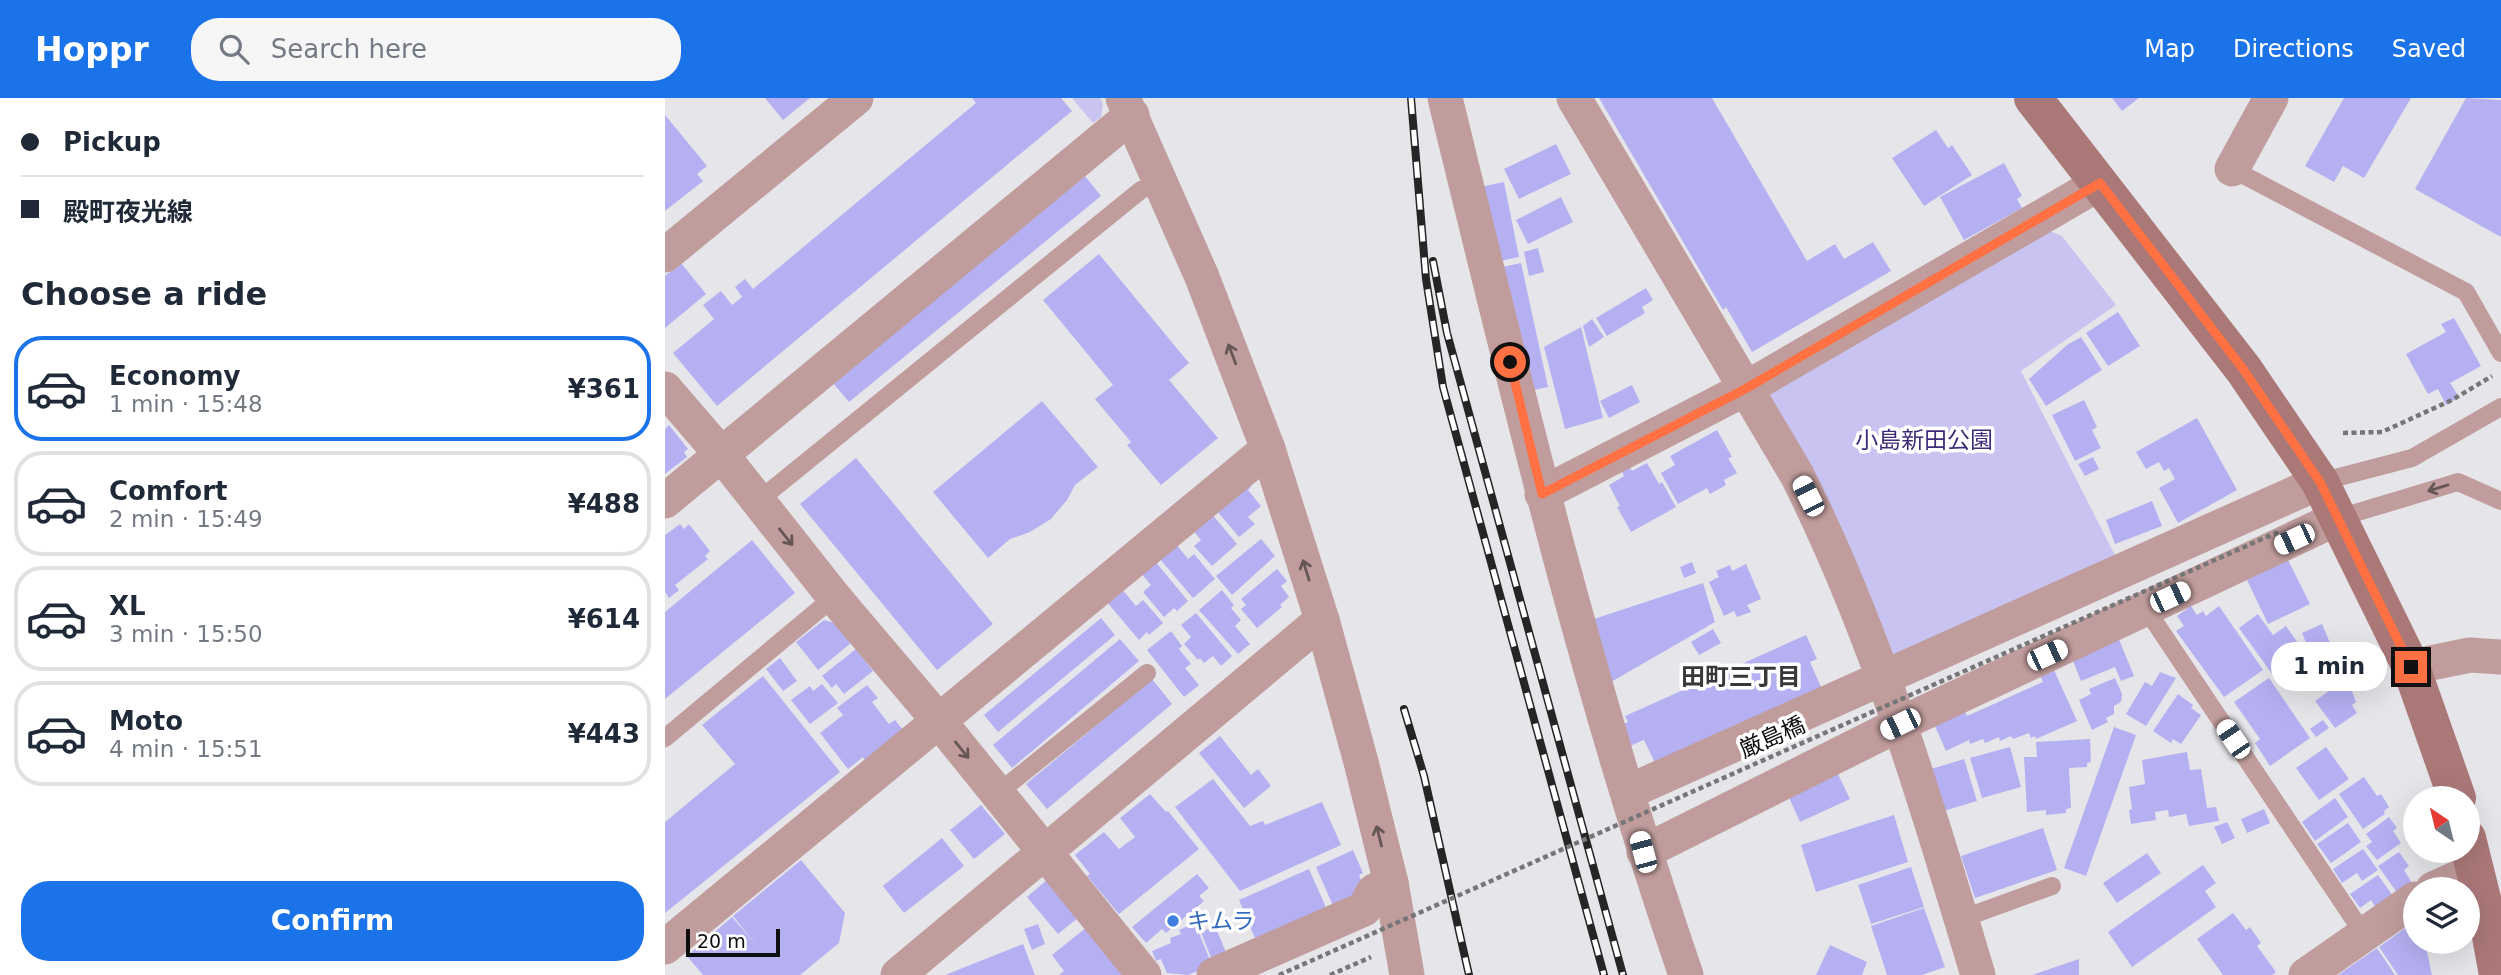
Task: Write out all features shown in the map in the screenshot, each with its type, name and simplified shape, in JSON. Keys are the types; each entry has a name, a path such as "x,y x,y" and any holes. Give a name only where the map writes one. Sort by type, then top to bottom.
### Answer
{"street":[{"path":"665,255 856,98"},
{"path":"1445,98 1542,494 1643,852 1686,975"},
{"path":"1574,98 1797,475 1828,537 1900,724 1978,975"},
{"path":"2033,98 2243,369 2320,482 2411,667 2453,786"},
{"path":"2232,169 2271,98"},
{"path":"665,500 1128,107 1202,277 1268,449 1322,620 1391,883 1407,975"},
{"path":"1542,494 1745,389 2100,183"},
{"path":"665,389 721,454 834,597 939,721 1144,975"},
{"path":"665,947 1268,449"},
{"path":"1628,792 2320,482"},
{"path":"1643,852 1900,724 2338,518"},
{"path":"898,975 1322,620"},
{"path":"2411,667 2470,655 2501,657"},
{"path":"2456,877 2478,866 2498,975"},
{"path":"1214,975 1364,909 1374,891 1391,883"},
{"path":"2305,975 2403,907"}],"lane":[{"path":"2232,169 2466,292 2501,354"},
{"path":"758,501 1141,190 1161,182"},
{"path":"2320,482 2412,458 2501,407"},
{"path":"2338,518 2458,482 2501,501"},
{"path":"665,738 834,597"},
{"path":"2145,609 2364,933"},
{"path":"998,793 1147,674"},
{"path":"1961,919 2052,886"}],"path":[{"path":"2343,433 2382,432 2452,400 2492,376"},
{"name":"厳島橋","path":"1279,975 2278,532"},
{"path":"1330,975 1375,956"}],"green space":[{"path":"1072,98 1100,98 1103,104 1101,117 1093,123"},
{"name":"小島新田公園","path":"2049,231 2062,236 2116,305 2021,371 2119,563 1891,667 1767,402 1770,383"}],"building":[{"path":"765,98 810,98 783,120"},
{"path":"972,98 1061,98 1072,111 717,406 673,353 714,319 703,305 721,291 732,305 742,297 735,287 745,279 753,289 976,103"},
{"path":"1599,98 1712,98 1807,261 1835,244 1844,259 1873,242 1891,271 1752,352 1726,307 1723,310"},
{"path":"2112,98 2139,98 2122,111"},
{"path":"2344,98 2411,98 2364,178 2343,166 2334,182 2305,166"},
{"path":"2466,98 2501,100 2501,237 2415,189"},
{"path":"665,115 707,166 697,174 703,181 665,211"},
{"path":"1936,130 1948,148 1952,145 1972,175 1924,206 1892,158"},
{"path":"1556,144 1571,174 1519,199 1504,169"},
{"path":"2004,163 2022,196 2017,199 2022,208 1964,240 1940,197"},
{"path":"1085,176 1101,196 849,402 832,382"},
{"path":"1504,182 1519,257 1491,263 1475,188"},
{"path":"1561,197 1573,222 1528,244 1516,220"},
{"path":"1538,248 1544,272 1529,276 1524,252"},
{"path":"1099,254 1189,363 1169,380 1218,438 1161,485 1127,445 1131,442 1095,399 1113,385 1043,300"},
{"path":"681,263 706,294 665,328 665,276"},
{"path":"1521,263 1548,387 1520,393 1493,269"},
{"path":"1646,288 1653,300 1642,307 1645,313 1607,336 1596,318"},
{"path":"2118,312 2140,346 2108,366 2086,333"},
{"path":"2454,318 2481,366 2450,383 2459,397 2446,405 2438,389 2428,394 2406,354 2446,332 2441,324"},
{"path":"1592,319 1604,337 1589,347 1583,326"},
{"path":"1581,327 1603,418 1565,429 1544,347"},
{"path":"2081,337 2102,370 2046,406 2029,379 2067,345"},
{"path":"1632,385 1640,402 1609,418 1600,401"},
{"path":"2084,400 2097,427 2092,430 2101,448 2075,461 2052,415"},
{"path":"1042,401 1098,467 1075,485 1067,500 1051,519 1030,532 1010,539 988,558 933,492"},
{"path":"2197,418 2237,490 2178,523 2159,488 2175,479 2169,468 2164,471 2159,462 2146,469 2136,452"},
{"path":"669,425 688,449 684,452 687,457 665,474 665,429"},
{"path":"1717,430 1732,457 1728,458 1737,473 1724,480 1726,485 1710,494 1707,488 1678,504 1661,473 1675,465 1670,456"},
{"path":"2093,457 2099,469 2085,476 2078,464"},
{"path":"856,458 993,624 937,670 800,504"},
{"path":"1647,463 1676,507 1631,532 1609,485 1624,476 1622,472 1630,468 1632,471"},
{"path":"1246,481 1251,487 1248,490 1261,506 1248,517 1255,524 1239,537 1217,511"},
{"path":"2152,501 2162,526 2115,544 2106,520"},
{"path":"1211,513 1237,544 1212,566 1194,546 1201,540 1192,529"},
{"path":"680,524 684,529 689,524 710,551 705,556 708,559 675,585 679,590 669,598 665,592 665,535"},
{"path":"1261,539 1275,556 1232,595 1216,576"},
{"path":"752,540 795,593 665,699 665,612"},
{"path":"1176,544 1188,559 1194,554 1215,579 1193,598 1159,558"},
{"path":"1154,560 1188,601 1177,611 1174,608 1164,617 1143,592 1151,585 1140,572"},
{"path":"2288,560 2310,604 2268,624 2247,580"},
{"path":"1692,562 1696,573 1684,578 1680,567"},
{"path":"1746,564 1761,599 1747,605 1751,612 1737,617 1734,611 1724,616 1709,582 1719,577 1716,571 1730,565 1732,571"},
{"path":"1277,569 1287,581 1281,586 1289,597 1280,605 1282,607 1257,628 1241,609 1246,605 1241,599"},
{"path":"1703,583 1715,622 1611,682 1591,620"},
{"path":"1121,588 1136,606 1143,600 1163,623 1139,640 1106,601"},
{"path":"1222,590 1234,605 1231,608 1241,620 1235,626 1250,644 1238,654 1199,610"},
{"path":"2191,606 2197,615 2203,611 2206,616 2219,606 2263,670 2224,697 2176,631 2184,626 2177,616"},
{"path":"1196,613 1232,656 1221,666 1213,656 1204,663 1200,658 1198,660 1184,644 1191,637 1181,625"},
{"path":"2258,614 2273,635 2286,626 2305,653 2293,662 2294,665 2275,678 2239,628"},
{"path":"1101,618 1115,635 998,732 984,715"},
{"path":"824,620 835,623 851,643 818,670 796,642"},
{"path":"2322,624 2330,643 2310,652 2302,633"},
{"path":"1713,629 1721,643 1699,655 1691,642"},
{"path":"1171,631 1182,646 1179,649 1191,664 1185,668 1199,685 1184,697 1147,650"},
{"path":"1806,635 1817,659 1810,662 1822,689 1655,763 1644,740 1630,746 1621,725 1628,722 1625,716"},
{"path":"2118,637 2134,676 2121,681 2115,667 2081,681 2071,656"},
{"path":"1120,639 1139,661 1012,768 993,745"},
{"path":"856,649 873,671 844,694 836,684 832,688 822,676"},
{"path":"780,658 797,681 783,691 766,669"},
{"path":"2054,670 2077,721 2036,739 2035,736 2031,738 2029,733 2000,741 1999,737 1985,743 1983,739 1970,744 1969,740 1946,751 1934,724 1965,711 1967,716 2043,682 2040,676"},
{"path":"2160,672 2176,678 2146,726 2126,714 2145,682 2152,686"},
{"path":"763,676 840,772 665,913 665,822 735,764 702,725"},
{"path":"2115,678 2122,694 2121,702 2114,706 2114,714 2106,718 2108,722 2092,730 2079,700 2091,694 2089,689"},
{"path":"2269,678 2310,738 2270,766 2255,743 2260,739 2234,702"},
{"path":"2347,678 2356,702 2352,705 2357,713 2335,728 2315,701"},
{"path":"1152,679 1172,704 1047,809 1026,784"},
{"path":"822,684 838,703 810,724 791,700 810,686 813,691"},
{"path":"867,685 878,698 872,702 889,724 895,720 904,731 865,761 863,757 848,769 820,733 843,715 837,708"},
{"path":"2178,694 2201,715 2181,744 2173,739 2171,743 2153,731"},
{"path":"2323,720 2329,728 2316,737 2310,729"},
{"path":"2114,727 2136,735 2086,876 2064,868"},
{"path":"1220,736 1251,775 1258,769 1271,786 1244,808 1199,753"},
{"path":"2090,739 2091,762 2087,763 2087,767 2069,768 2071,808 2066,809 2066,813 2046,815 2046,810 2027,812 2024,757 2037,757 2036,742"},
{"path":"2010,747 2021,787 1982,798 1970,758"},
{"path":"2326,747 2349,779 2319,800 2296,768"},
{"path":"2187,752 2190,770 2201,769 2207,808 2216,807 2219,821 2189,826 2186,814 2169,817 2168,810 2155,812 2156,820 2131,824 2129,787 2145,784 2142,760"},
{"path":"1964,759 1977,801 1940,812 1928,770"},
{"path":"1835,768 1850,799 1800,822 1786,791"},
{"path":"2364,777 2377,796 2381,794 2389,807 2384,811 2385,814 2363,829 2339,794"},
{"path":"1213,779 1250,826 1263,821 1265,825 1322,802 1341,845 1240,891 1175,807"},
{"path":"1150,794 1166,812 1168,811 1199,849 1119,914 1087,876 1090,874 1075,855 1104,832 1119,849 1135,837 1120,818"},
{"path":"2335,798 2348,817 2315,841 2302,822"},
{"path":"981,805 1005,834 974,859 950,830"},
{"path":"2264,809 2270,823 2247,833 2241,819"},
{"path":"1894,815 1908,862 1816,892 1801,845"},
{"path":"2389,817 2397,828 2393,831 2401,843 2377,860 2366,846 2372,842 2366,834"},
{"path":"2227,822 2235,838 2222,844 2214,827"},
{"path":"2348,823 2361,842 2331,863 2317,844"},
{"path":"2043,828 2057,870 1975,898 1961,856"},
{"path":"942,838 964,866 904,913 883,886"},
{"path":"2363,849 2378,870 2362,881 2357,873 2342,883 2333,869"},
{"path":"1353,850 1363,873 1359,875 1365,889 1334,908 1316,867"},
{"path":"2399,852 2403,863 2409,866 2404,870 2408,877 2403,877 2403,890 2398,894 2378,866"},
{"path":"2147,853 2161,873 2117,903 2103,883"},
{"path":"801,860 845,913 839,943 800,975 703,975 687,956 732,917 757,946 733,916"},
{"path":"2203,865 2216,883 2205,891 2216,907 2132,967 2108,932"},
{"path":"1911,867 1924,907 1871,924 1858,885"},
{"path":"1309,869 1328,912 1257,943 1239,900"},
{"path":"1197,874 1209,888 1199,896 1204,901 1166,933 1162,929 1146,943 1132,927"},
{"path":"2378,875 2393,896 2376,908 2371,900 2360,908 2350,894"},
{"path":"1048,879 1079,917 1058,934 1027,897"},
{"path":"1924,908 1945,967 1922,975 1887,975 1871,926"},
{"path":"2233,913 2246,930 2250,927 2261,943 2257,946 2276,972 2272,975 2223,975 2197,939"},
{"path":"1195,923 1212,965 1188,975 1167,973 1161,959 1156,961 1152,951 1171,943 1170,938 1181,934 1179,930"},
{"path":"1038,924 1045,944 1032,950 1024,929"},
{"path":"1215,926 1228,957 1213,963 1201,932"},
{"path":"1087,927 1125,975 1059,975 1064,971 1052,955"},
{"path":"2403,930 2403,954 2428,954 2432,975 2398,975 2379,947"},
{"path":"1023,944 1035,975 945,975"},
{"path":"1830,945 1867,962 1862,975 1816,975"},
{"path":"2377,948 2395,975 2338,975"},
{"path":"2079,959 2079,975 2032,975"}],"railway":[{"path":"1411,98 1426,279 1443,387 1604,975"},
{"path":"1433,261 1447,333 1623,975"},
{"path":"1404,709 1424,776 1469,975"}],"place":[{"name":"キムラ","path":"1173,921"}],"district":[{"name":"田町三丁目","path":"1741,677"}],"route":[{"path":"1510,362 1542,494 1745,389 2100,183 2243,369 2320,482 2411,667"}]}
